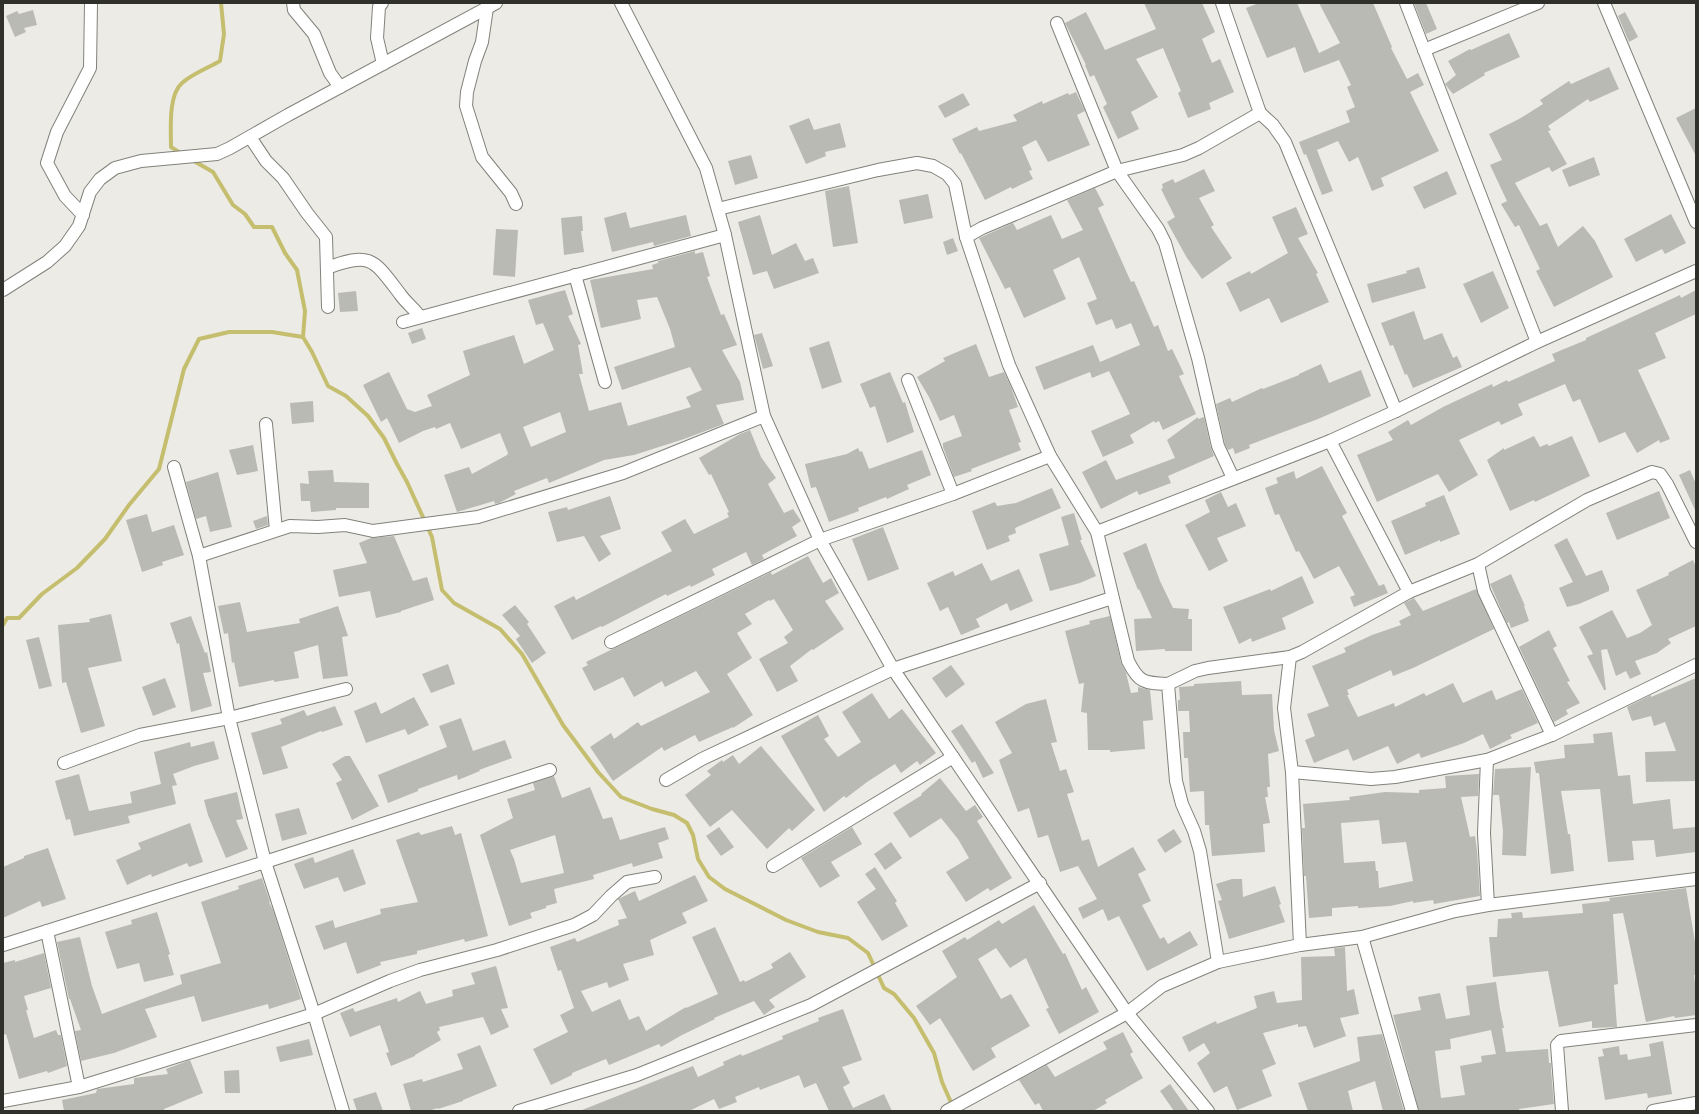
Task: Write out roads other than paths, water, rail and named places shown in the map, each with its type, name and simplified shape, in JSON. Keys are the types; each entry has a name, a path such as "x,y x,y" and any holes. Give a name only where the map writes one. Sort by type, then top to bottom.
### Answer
{"street":[{"path":"83,214 66,196 47,163 57,132 90,68 91,3"},
{"path":"293,3 294,10 314,34 330,73 340,87"},
{"path":"382,3 379,7 377,38 383,64"},
{"path":"621,3 706,168 725,235 764,416 820,540 893,669 1127,1013 1208,1111"},
{"path":"1222,3 1260,113 1273,125 1285,142 1396,411"},
{"path":"1406,3 1537,342"},
{"path":"1424,50 1538,3"},
{"path":"1604,3 1696,222"},
{"path":"3,290 47,262 64,246 79,226 90,192 100,178 115,168 141,161 217,154 491,5"},
{"path":"491,5 467,92 466,106 482,157 511,193 516,204"},
{"path":"1057,23 1117,171 1158,229 1165,243 1198,358 1218,446 1233,478"},
{"path":"966,237 982,228 1117,171 1183,155 1199,148 1260,113"},
{"path":"250,137 266,161 283,178 307,213 326,236 328,308"},
{"path":"718,209 878,170 917,163 933,166 947,174 955,184 966,237 1009,365 1050,456 1097,532 1128,661 1136,677 1149,684 1168,684 1195,670 1290,657 1302,652 1409,592 1478,564 1588,500 1652,472 1660,474 1667,484 1696,542"},
{"path":"403,322 725,235"},
{"path":"327,268 345,261 361,258 376,264 405,302 415,309 420,317"},
{"path":"1097,532 1330,441 1396,411 1537,342 1696,271"},
{"path":"575,275 605,382"},
{"path":"908,380 953,494"},
{"path":"199,556 290,526 318,527 345,525 373,531 478,517 623,473 764,416"},
{"path":"266,424 276,530"},
{"path":"1330,441 1409,592"},
{"path":"611,642 820,540 953,494 1050,456"},
{"path":"174,467 199,556 229,718 265,862 314,1014 343,1111"},
{"path":"1478,564 1484,591 1552,735"},
{"path":"666,780 702,759 893,669 1112,598"},
{"path":"1290,657 1284,708 1292,772 1300,945"},
{"path":"1292,772 1371,778 1395,778 1487,760 1552,735 1696,665"},
{"path":"1168,684 1176,781 1182,804 1194,831 1200,851 1218,962"},
{"path":"64,763 140,735 229,718 346,689"},
{"path":"773,866 953,757"},
{"path":"1487,760 1484,833 1488,905"},
{"path":"3,945 48,932 550,770"},
{"path":"3,1100 79,1087 314,1014 390,981 420,970 497,950 574,925 593,915 627,882 655,877"},
{"path":"947,1111 1127,1013 1162,986 1218,962 1300,945 1362,937 1455,911 1488,905 1696,878"},
{"path":"519,1111 637,1075 811,1005 1040,883"},
{"path":"48,932 79,1087"},
{"path":"1362,937 1412,1111"},
{"path":"1562,1111 1556,1045 1561,1041 1696,1025"},
{"path":"1653,1111 1696,1103"}],"waterway":[{"path":"182,154 171,147 171,113 174,96 182,83 195,74 220,61 224,34 221,3"},
{"path":"192,160 213,172 233,205 245,214 254,227 272,227 285,253 297,270 305,311 303,337 328,386 346,396 368,416 384,438 407,482 432,537 442,590 454,603 500,629 522,654 563,725 598,772 621,797 652,809 674,815 687,823 693,835 698,859 709,877 725,889 786,920 818,932 848,938 868,953 884,988 894,994 914,1018 934,1053 942,1082 953,1107"},
{"path":"3,625 7,618 19,618 42,594 77,568 105,539 129,505 159,469 184,369 199,339 229,332 272,332 303,337"}]}
